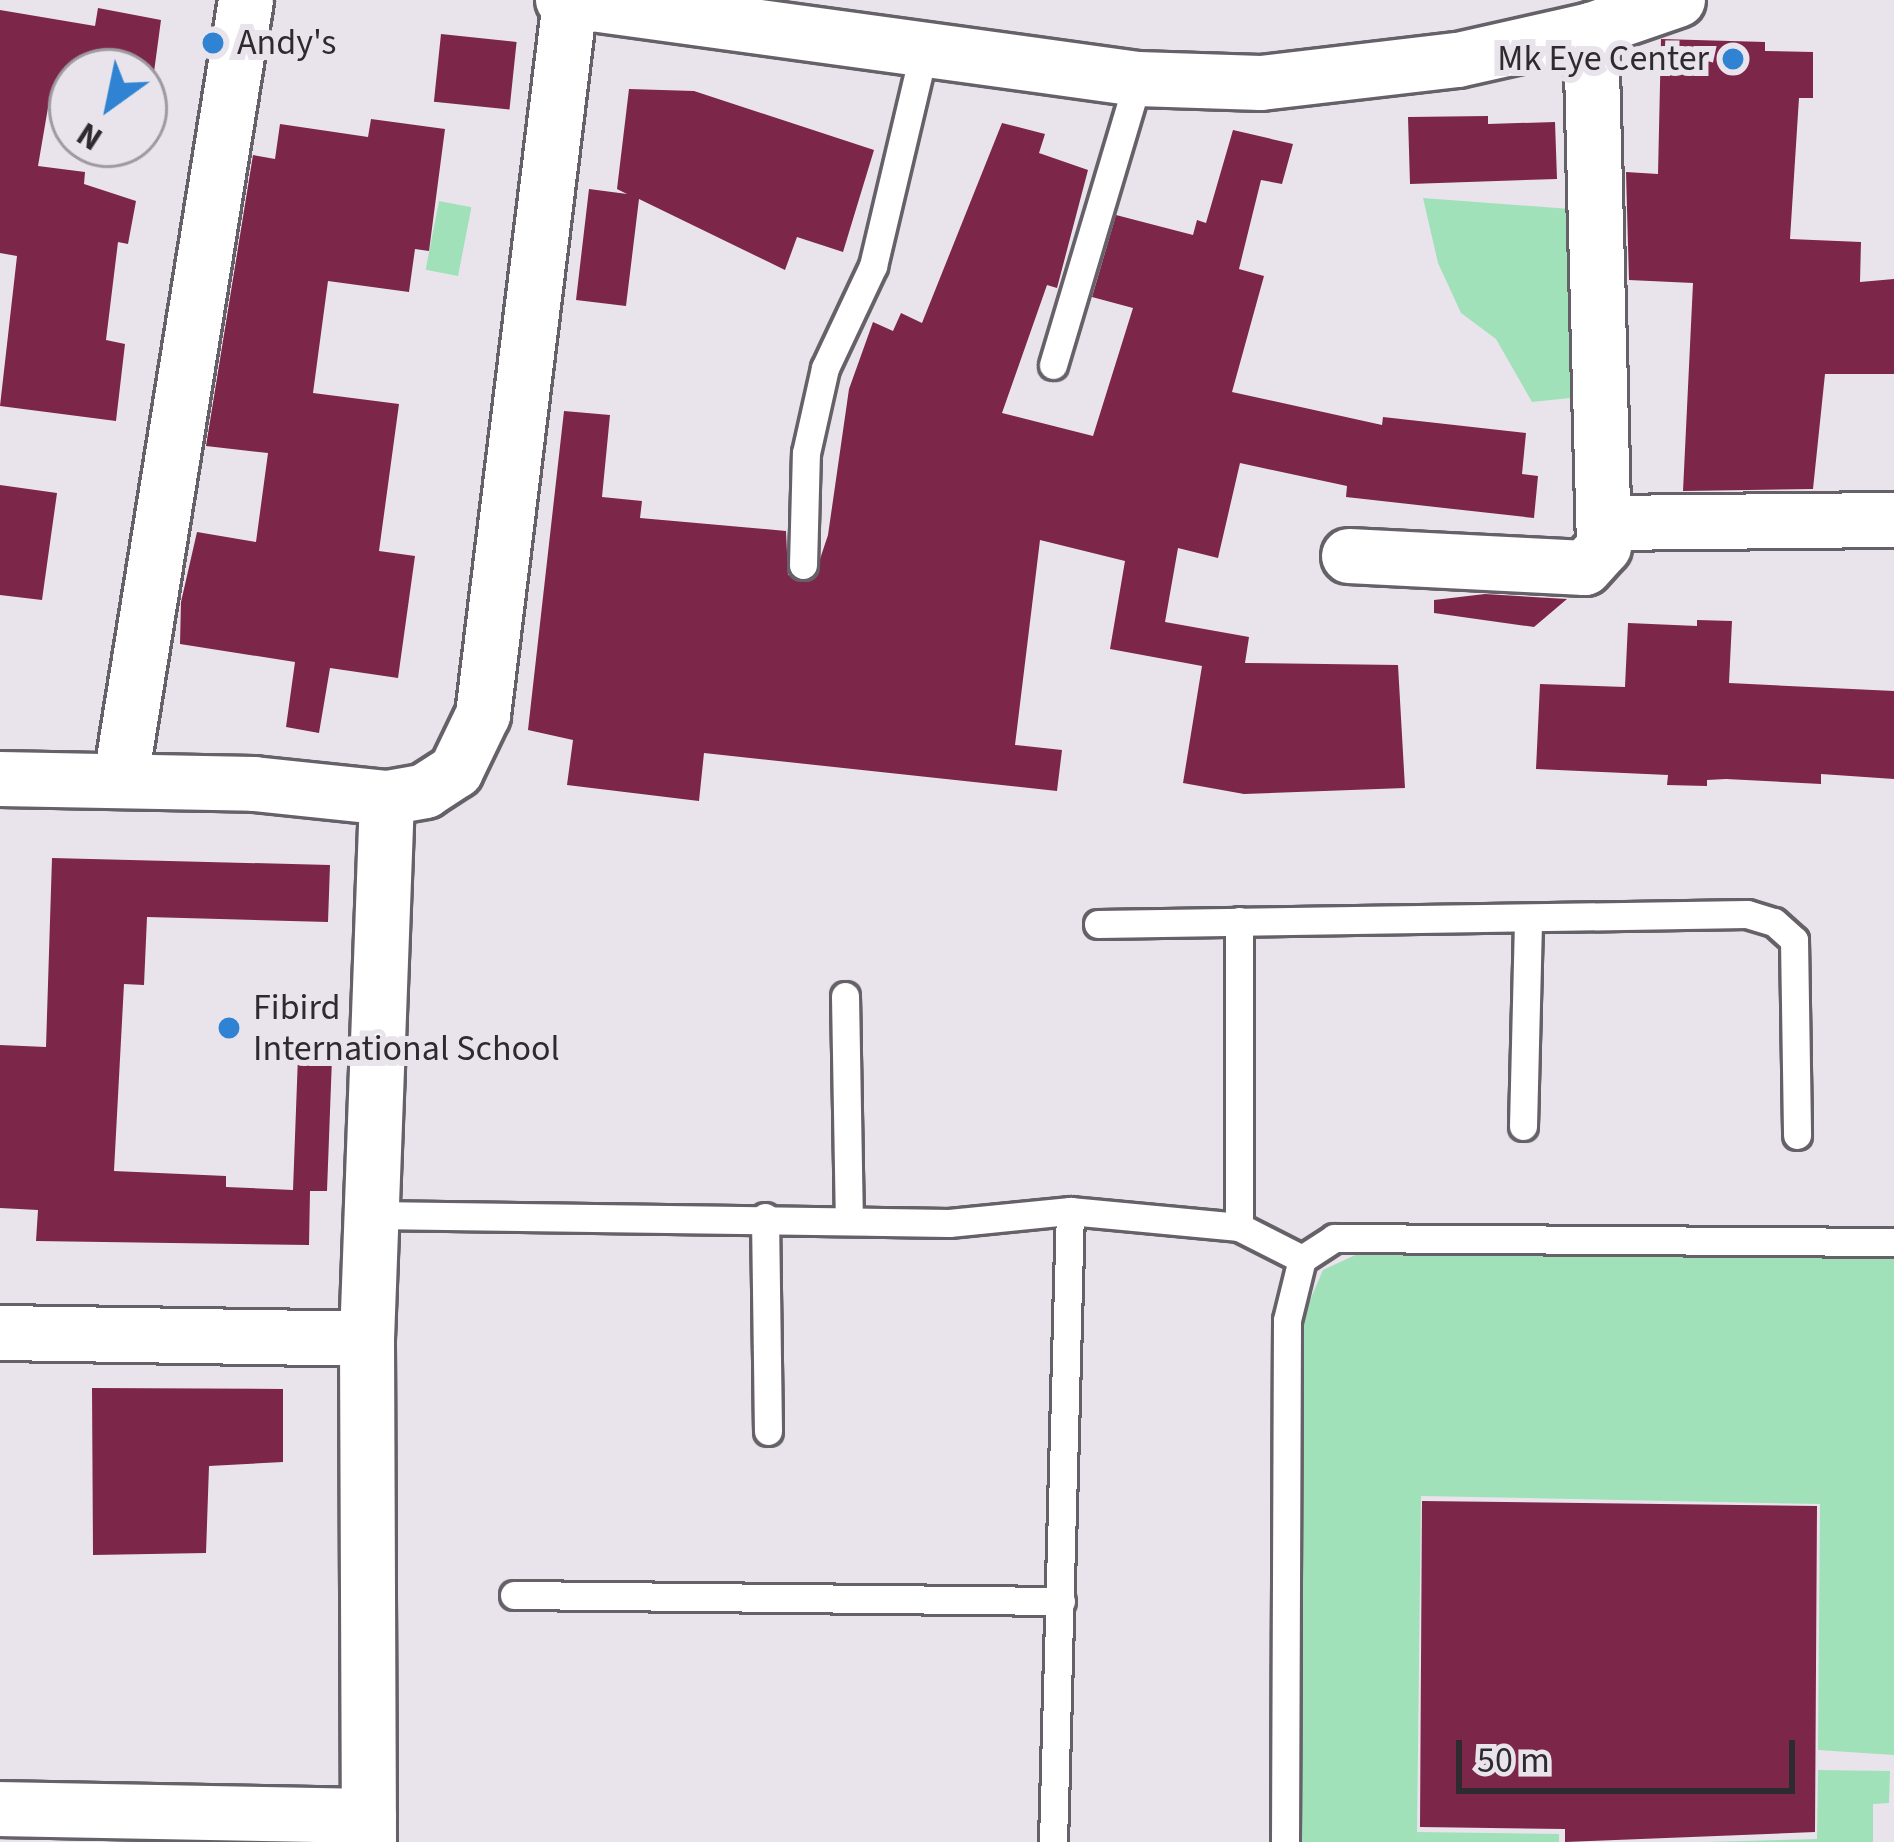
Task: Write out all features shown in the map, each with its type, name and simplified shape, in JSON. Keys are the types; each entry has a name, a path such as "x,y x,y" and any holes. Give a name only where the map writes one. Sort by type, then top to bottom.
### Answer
{"street":[{"path":"121,778 246,0"},
{"path":"0,779 121,778 388,798 424,791 456,771 483,715 567,0 647,5 1138,79 1261,83 1364,74 1592,30 1678,0"},
{"path":"1349,556 1585,568 1604,548 1592,30"},
{"path":"1604,523 1894,520"},
{"path":"0,1809 369,1829 367,1339 388,798"},
{"path":"0,1334 367,1339"}],"lane":[{"path":"803,566 806,452 825,368 873,266 924,50"},
{"path":"1053,365 1138,79"},
{"path":"1098,924 1747,914 1774,922 1794,940 1797,1135"},
{"path":"1523,1126 1528,918"},
{"path":"1239,921 1239,1227"},
{"path":"845,996 849,1219"},
{"path":"372,1215 949,1223 1070,1211 1239,1227 1302,1259"},
{"path":"1052,1842 1070,1211"},
{"path":"765,1217 768,1431"},
{"path":"1285,1842 1287,1320 1302,1259 1334,1238 1894,1242"},
{"path":"514,1595 1061,1601"}],"green space":[{"path":"1423,198 1571,209 1570,398 1532,402 1496,339 1461,313 1438,263"},
{"path":"439,201 471,207 458,276 426,270"},
{"path":"1364,1251 1894,1256 1894,1755 1818,1750 1820,1504 1421,1496 1417,1832 1559,1834 1559,1842 1301,1842 1302,1319 1323,1270"},
{"path":"1818,1770 1890,1771 1889,1803 1873,1804 1873,1842 1706,1842 1817,1839"}],"building":[{"path":"98,8 161,20 157,48 48,48 48,108 38,166 85,172 84,184 136,201 128,244 118,242 106,340 125,344 116,421 0,406 17,256 0,253 0,10 95,26"},
{"path":"441,34 517,42 509,110 434,102"},
{"path":"1661,39 1765,42 1765,51 1813,52 1813,98 1799,98 1790,239 1861,242 1860,282 1894,279 1894,374 1825,374 1813,489 1683,491 1693,283 1629,280 1626,172 1658,174"},
{"path":"629,89 694,91 874,150 843,252 797,237 785,270 639,199 626,306 576,300 589,189 627,194 617,189"},
{"path":"1488,116 1488,124 1555,122 1557,179 1410,184 1408,117"},
{"path":"371,119 445,129 429,251 415,249 409,292 328,281 313,393 399,404 379,551 415,556 398,678 330,668 319,733 286,727 295,662 180,644 181,602 197,532 256,542 268,453 206,446 253,155 275,159 280,124 368,137"},
{"path":"1002,123 1045,134 1039,153 1088,170 1057,288 1047,285 1002,413 1093,436 1133,308 1092,297 1116,215 1193,235 1197,220 1206,223 1233,130 1293,144 1282,184 1261,180 1239,269 1264,276 1232,392 1382,425 1383,417 1526,433 1522,474 1538,476 1534,518 1346,497 1347,486 1240,463 1218,558 1178,548 1165,622 1249,637 1245,663 1398,665 1405,788 1244,794 1183,783 1202,666 1110,649 1125,561 1040,540 1015,745 1062,750 1057,791 704,753 699,801 567,785 573,740 528,730 564,411 610,415 602,497 642,501 640,518 786,531 788,575 813,580 828,535 849,389 873,322 893,331 901,313 922,323"},
{"path":"0,485 57,493 42,600 0,595"},
{"path":"1485,594 1567,599 1534,627 1434,613 1434,600"},
{"path":"1697,620 1732,621 1729,683 1894,691 1894,779 1821,774 1821,784 1726,779 1707,780 1707,786 1667,785 1668,775 1536,769 1540,684 1625,687 1628,623 1697,626"},
{"path":"52,858 330,865 328,922 147,917 144,985 124,984 114,1171 226,1176 226,1187 293,1190 298,1056 332,1058 327,1191 310,1191 309,1245 36,1241 38,1210 0,1208 0,1045 46,1047"},
{"path":"92,1388 283,1389 283,1462 209,1466 206,1553 93,1555"},
{"path":"1422,1501 1817,1506 1815,1832 1565,1842 1565,1829 1420,1827"}],"place":[{"name":"Andy's","path":"213,43"},
{"name":"Mk Eye Center","path":"1733,59"},
{"name":"Fibird International School","path":"229,1028"}]}
